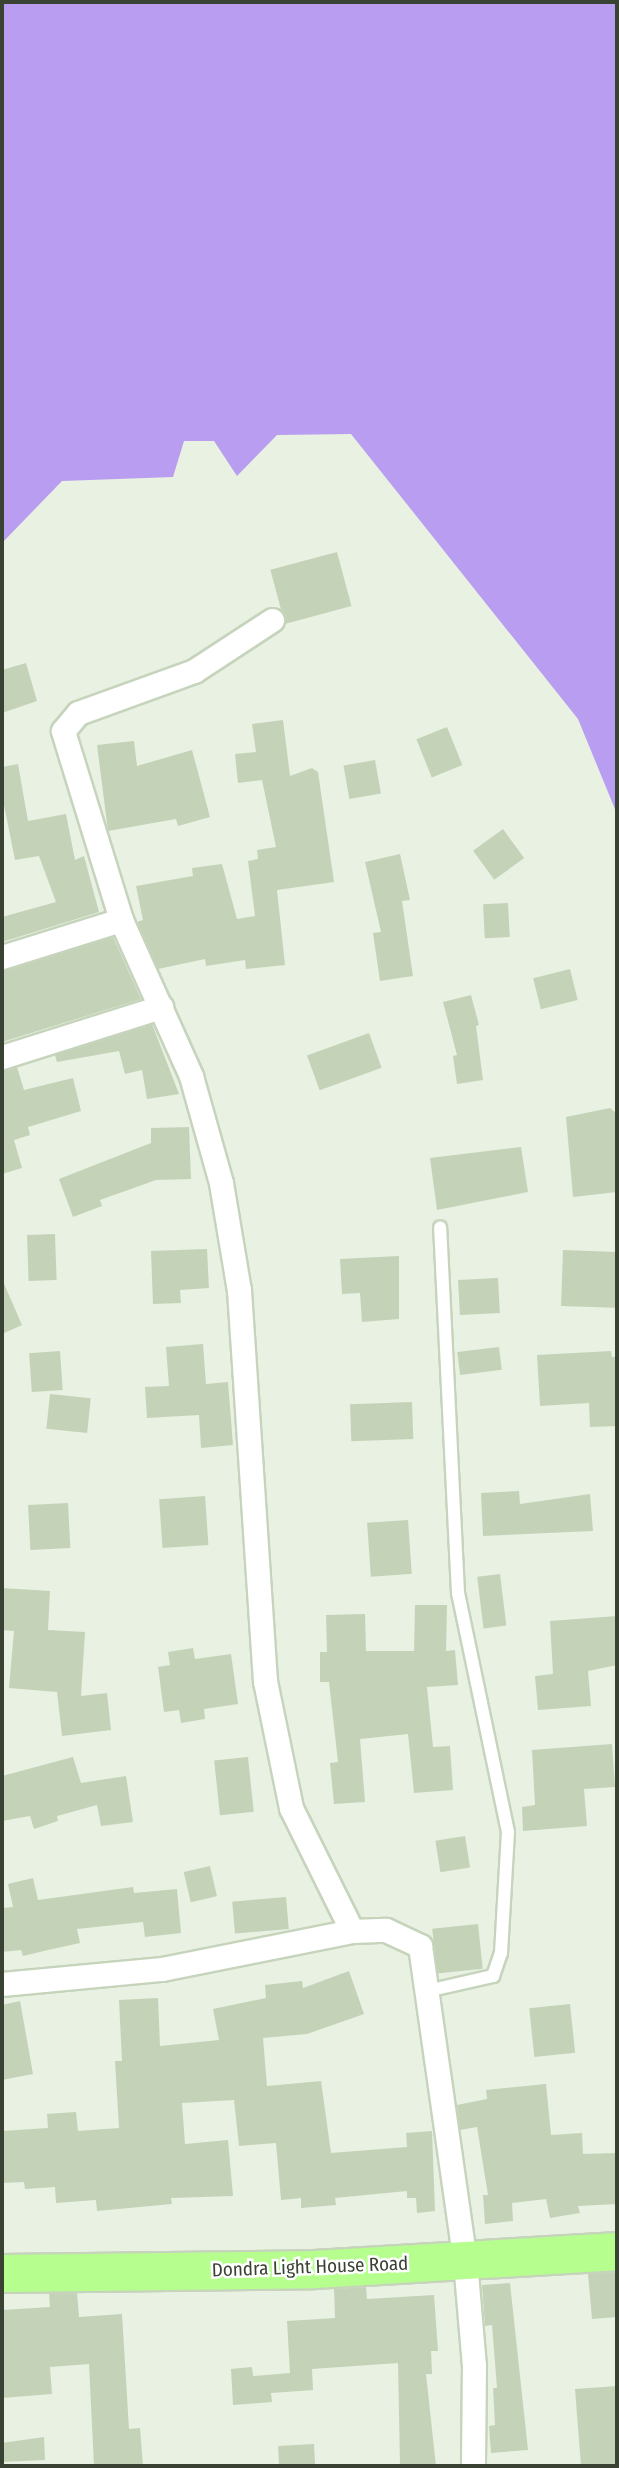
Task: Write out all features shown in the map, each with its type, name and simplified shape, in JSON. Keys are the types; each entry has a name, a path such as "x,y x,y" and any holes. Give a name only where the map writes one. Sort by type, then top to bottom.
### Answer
{"main road":[{"name":"Dondra Light House Road","path":"2,2273 314,2269 617,2251"}],"street":[{"path":"272,620 194,671 78,713 63,731 121,920 191,1076 221,1183 239,1290 270,1706 291,1808 352,1931"},
{"path":"2,957 121,920"},
{"path":"2,1056 161,1007"},
{"path":"2,1984 162,1969 352,1931 386,1930 420,1946 465,2261 474,2365 473,2466"}],"lane":[{"path":"427,1992 493,1976 500,1953 509,1832 458,1593 440,1227"}],"shaded area":[{"path":"2,2 617,2 617,814 578,719 351,434 277,435 237,476 214,441 184,441 173,477 62,481 2,543"}],"building":[{"path":"337,552 351,606 285,624 270,570"},
{"path":"26,663 37,701 2,713 2,670"},
{"path":"283,720 290,776 312,768 318,772 334,882 277,890 285,965 246,969 245,960 206,966 205,959 158,969 137,922 143,920 136,886 193,876 192,868 222,864 237,919 255,916 248,861 258,859 257,850 276,847 262,780 238,783 235,754 256,752 252,724"},
{"path":"447,727 462,765 432,777 416,739"},
{"path":"134,741 137,766 192,750 210,817 178,826 176,819 108,831 97,745"},
{"path":"375,760 381,793 349,799 343,766"},
{"path":"18,764 28,821 66,814 75,860 84,856 99,912 2,942 2,917 56,902 39,856 15,860 2,795 2,767"},
{"path":"503,829 524,858 494,880 473,851"},
{"path":"400,854 410,900 402,901 413,976 380,981 373,933 381,932 365,862"},
{"path":"508,903 510,937 485,938 483,904"},
{"path":"113,937 141,999 2,1042 2,971"},
{"path":"570,969 578,1000 541,1009 533,978"},
{"path":"471,995 479,1025 476,1026 483,1080 457,1084 453,1056 457,1055 443,1002"},
{"path":"152,1024 179,1094 147,1099 142,1070 125,1074 119,1051 57,1062 55,1055"},
{"path":"369,1033 382,1068 320,1090 307,1056"},
{"path":"17,1067 24,1090 73,1078 81,1111 28,1127 30,1135 14,1140 22,1168 2,1174 2,1071"},
{"path":"610,1108 617,1114 617,1192 573,1197 566,1117"},
{"path":"189,1127 191,1179 156,1180 100,1200 102,1206 73,1217 59,1179 151,1143 151,1128"},
{"path":"521,1147 528,1192 437,1210 430,1158"},
{"path":"55,1234 57,1280 29,1281 27,1235"},
{"path":"207,1249 209,1288 180,1290 181,1303 153,1304 151,1251"},
{"path":"563,1250 617,1252 615,1308 561,1306"},
{"path":"399,1256 399,1319 362,1322 360,1293 342,1294 340,1259"},
{"path":"498,1278 500,1313 460,1315 458,1280"},
{"path":"2,1279 22,1325 2,1334"},
{"path":"203,1344 206,1384 228,1382 233,1445 201,1448 199,1415 147,1418 145,1387 169,1386 166,1347"},
{"path":"499,1347 502,1370 460,1375 457,1352"},
{"path":"60,1351 63,1390 32,1392 29,1353"},
{"path":"611,1351 612,1357 617,1357 617,1426 590,1427 589,1403 540,1406 537,1355"},
{"path":"50,1394 91,1398 87,1433 46,1429"},
{"path":"412,1402 413,1439 351,1441 350,1404"},
{"path":"519,1491 520,1504 590,1494 593,1531 483,1536 481,1493"},
{"path":"205,1496 208,1545 163,1548 159,1499"},
{"path":"68,1503 70,1548 30,1550 28,1505"},
{"path":"408,1520 412,1574 371,1577 367,1523"},
{"path":"500,1574 506,1626 484,1628 477,1577"},
{"path":"2,1588 50,1591 48,1630 85,1632 81,1696 107,1693 111,1730 62,1736 57,1692 9,1688 14,1631 2,1630"},
{"path":"415,1605 447,1605 446,1651 455,1650 458,1685 427,1687 433,1747 450,1746 453,1790 414,1793 408,1734 360,1739 365,1802 334,1804 330,1763 338,1762 329,1682 320,1682 320,1652 327,1652 326,1615 365,1614 366,1651 414,1651"},
{"path":"617,1616 617,1665 588,1671 591,1706 538,1710 535,1676 553,1674 550,1621"},
{"path":"193,1648 195,1659 231,1654 238,1704 204,1709 205,1719 181,1723 179,1710 164,1712 158,1667 170,1665 168,1652"},
{"path":"612,1744 615,1787 584,1789 587,1826 523,1831 522,1807 535,1805 532,1750"},
{"path":"73,1757 81,1783 126,1776 133,1822 101,1826 97,1805 57,1816 58,1821 34,1829 30,1816 2,1821 2,1776"},
{"path":"248,1757 254,1812 220,1815 214,1761"},
{"path":"465,1836 470,1868 440,1872 435,1841"},
{"path":"210,1866 217,1896 191,1902 184,1872"},
{"path":"33,1878 38,1900 133,1887 134,1893 177,1889 181,1933 145,1937 143,1922 77,1929 80,1943 23,1956 21,1950 2,1952 2,1908 13,1907 8,1884"},
{"path":"286,1897 289,1929 235,1934 232,1902"},
{"path":"478,1924 483,1969 437,1974 432,1929"},
{"path":"349,1971 364,2014 307,2034 263,2038 267,2086 321,2081 331,2153 407,2147 406,2133 432,2131 435,2211 417,2213 416,2198 407,2198 407,2191 335,2198 336,2205 301,2208 301,2198 281,2200 276,2143 239,2146 234,2100 182,2103 185,2144 228,2140 233,2196 171,2198 172,2204 97,2211 96,2200 56,2203 55,2187 25,2189 24,2182 2,2183 2,2131 48,2128 47,2114 76,2112 78,2131 119,2128 115,2061 122,2061 119,2000 158,1998 160,2046 219,2040 213,2009 266,1998 265,1985 302,1981 303,1988"},
{"path":"20,2001 33,2074 2,2080 2,2005"},
{"path":"570,2004 575,2053 534,2057 529,2008"},
{"path":"546,2084 551,2135 582,2133 583,2154 617,2153 617,2204 578,2206 580,2213 550,2218 546,2199 512,2203 513,2221 485,2224 483,2195 488,2195 477,2127 460,2130 457,2105 487,2099 486,2090"},
{"path":"617,2272 617,2317 592,2319 588,2274"},
{"path":"510,2283 528,2450 491,2453 489,2426 495,2425 493,2388 497,2388 492,2325 485,2326 482,2285"},
{"path":"366,2287 367,2299 434,2295 438,2351 431,2351 432,2374 426,2374 436,2466 400,2466 398,2363 312,2369 313,2390 271,2393 272,2402 233,2405 231,2369 252,2367 253,2376 290,2373 287,2321 335,2318 334,2289"},
{"path":"49,2293 77,2293 79,2317 122,2314 129,2429 140,2428 143,2466 94,2466 89,2364 50,2367 52,2394 2,2398 2,2310 50,2307"},
{"path":"617,2386 617,2466 581,2466 575,2389"},
{"path":"44,2437 45,2460 2,2462 2,2443"},
{"path":"314,2444 315,2466 279,2466 278,2446"}]}
